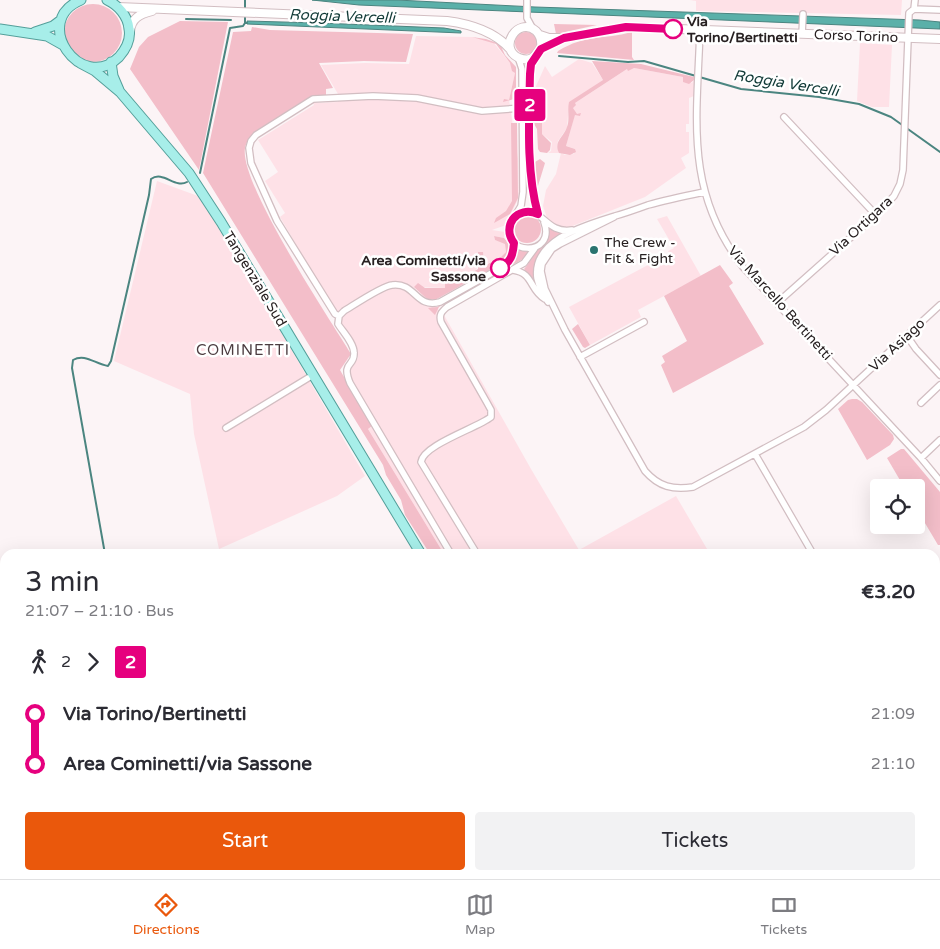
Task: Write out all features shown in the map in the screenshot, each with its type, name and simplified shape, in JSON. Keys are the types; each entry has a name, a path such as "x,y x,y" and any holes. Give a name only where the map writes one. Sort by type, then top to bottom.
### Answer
{"main road":[{"path":"30,33 44,30 61,20 71,6 81,0"},
{"path":"112,2 158,9 447,21 471,25 490,33 504,42 518,58 527,60 535,56"},
{"path":"112,2 126,19 130,34"},
{"path":"80,63 96,66 111,62 124,50 130,34 131,23 134,19 158,9"},
{"path":"61,20 59,37 63,45"},
{"path":"490,33 506,35 528,27 540,36 541,49"},
{"name":"Corso Torino","path":"540,36 564,38 626,27 907,34 940,39"},
{"path":"0,29 47,36 63,45"},
{"path":"510,49 510,40 516,31"},
{"name":"Corso Torino","path":"535,56 541,49 564,38"},
{"name":"Tangenziale Sud","path":"63,45 73,59 95,71 120,92 194,180 222,222 418,549"},
{"name":"Tangenziale Sud","path":"111,62 113,76 120,92"}],"street":[{"path":"915,0 914,9 940,10"},
{"path":"527,2 527,17 533,29"},
{"name":"Via Ortigara","path":"777,303 876,215 894,196 900,184 903,170 908,18 909,13 914,9"},
{"path":"802,30 803,14"},
{"path":"516,31 527,17"},
{"name":"Via Marcello Bertinetti","path":"700,30 697,146 704,192 712,215 732,253 940,481"},
{"path":"535,56 531,64 530,74 530,174 533,196 538,214 544,222 553,229 564,232 576,230"},
{"path":"518,58 522,69 523,192 522,201 516,216 510,222 508,229 510,238 514,243 521,248 534,248"},
{"path":"339,316 334,314 277,221 251,164 249,148 256,135 313,99 373,96 417,98 482,111 522,108"},
{"path":"784,117 876,215"},
{"path":"644,322 580,357 540,281 542,264 552,250 560,244 614,217 648,205 704,192"},
{"path":"516,216 527,212 538,214"},
{"path":"546,300 540,281 538,263 548,246 598,220 614,217"},
{"path":"474,549 421,462 423,455 429,450 491,417 491,410 441,322 440,316 442,311 448,307 524,262 546,235 544,222"},
{"path":"448,549 350,382 346,373 347,366 354,354 353,347 338,324 339,316 344,311 390,285 400,285 407,288 426,304 432,305 440,302 506,265 513,257 514,243"},
{"path":"513,270 522,271 529,278 539,295 553,307"},
{"name":"Via Asiago","path":"580,357 645,471 658,483 668,488 693,487 804,427 854,385 940,305"},
{"path":"907,336 916,349 940,375"},
{"path":"226,428 313,375"},
{"path":"921,403 940,385"},
{"path":"921,458 940,440"},
{"path":"754,454 811,549"}],"shaded area":[{"path":"690,0 902,0 901,15 696,11 696,1"},
{"path":"93,4 104,6 117,17 122,33 120,44 109,57 93,62 82,60 69,49 64,33 66,22 77,9"},
{"path":"180,21 228,22 199,170 130,69 139,47 148,37"},
{"path":"554,24 597,25 556,34"},
{"path":"252,27 270,30 413,34 406,62 319,63 333,88 326,89 326,96 312,98 258,130 250,138 245,148 247,165 256,190 270,219 287,251 351,354 340,370 372,426 368,429 441,549 427,549 405,515 401,500 386,475 383,465 203,173 233,32 251,31"},
{"path":"526,32 534,35 537,43 534,51 526,54 518,51 515,43 518,35"},
{"path":"632,32 632,57 634,60 557,53 577,42"},
{"path":"416,36 472,37 493,42 510,63 515,73 509,100 518,159 519,197 506,225 492,230 505,232 504,238 494,236 495,240 505,243 506,252 501,257 483,266 483,252 476,270 445,288 414,287 444,315 578,549 441,549 368,429 377,423 351,378 351,369 358,358 358,351 280,217 285,213 265,181 278,172 258,140 314,105 313,103 338,102 338,94 321,65 409,64"},
{"path":"472,37 500,44 505,55 516,67 517,91 514,99 503,102 504,99 509,100 515,73 512,71 510,63 496,44"},
{"path":"860,43 892,45 889,107 872,107 857,101"},
{"path":"579,59 592,63 603,80 569,103 567,128 558,141 557,146 559,153 548,153 551,151 552,142 542,134 542,115 533,104 533,93 545,66 552,77"},
{"path":"592,61 641,64 694,77 694,80 689,84 683,82 683,77 634,68 628,71 627,69 575,103 576,105 573,108 577,114 581,113 580,116 575,115 566,146 575,149 576,152 570,155 559,153 557,145 568,124 569,102 603,80"},
{"path":"634,68 683,77 692,83 694,80 694,96 689,98 689,124 686,124 686,132 689,132 689,153 681,158 686,168 645,197 570,227 562,227 553,223 547,218 543,206 546,190 556,174 561,153 565,155 574,154 575,149 566,146 576,115 573,108 575,103 627,69"},
{"path":"537,109 542,115 542,134 551,143 550,150 547,153 540,152 538,149 537,129 534,124 534,110"},
{"path":"511,123 517,123 518,198 510,214 494,223 496,218 506,211 512,201"},
{"path":"540,159 545,163 537,189 535,162"},
{"path":"157,181 198,196 232,248 365,476 337,496 219,549 194,434 190,394 114,361"},
{"path":"527,215 537,219 541,229 537,239 527,243 517,239 513,229 517,219"},
{"path":"667,216 701,276 638,310 641,317 590,345 569,307 663,257 666,261 672,258 668,251 674,248 657,219"},
{"path":"549,229 563,234 548,244 538,256 535,270 538,288 524,269 546,239"},
{"path":"494,236 504,238 508,244 510,250 504,262 435,300 427,299 414,287 418,283 425,288 445,288 445,282 455,282 478,269 478,252 483,252 484,266 501,257 506,252 505,244 495,240"},
{"path":"517,249 528,252 523,259 509,267 516,258"},
{"path":"720,265 733,283 729,286 764,344 673,393 661,365 665,362 662,356 687,341 664,296"},
{"path":"509,267 439,307 435,315 428,308 437,307"},
{"path":"578,324 590,345 585,348 572,329"},
{"path":"852,399 862,402 893,435 894,439 890,445 867,460 838,409 848,400"},
{"path":"904,449 940,492 940,545 938,545 925,523 925,479 899,479 887,458"},
{"path":"676,496 707,549 581,549"}],"water":[{"path":"312,0 397,0 535,7 919,20 940,22 940,29 359,5"},
{"path":"247,21 444,28 461,31 461,33 247,24"}],"waterway":[{"name":"Roggia Vercelli","path":"245,0 245,10"},
{"name":"Roggia Vercelli","path":"245,15 245,23 247,23"},
{"path":"186,19 231,20"},
{"path":"200,173 230,28 243,26 245,23"},
{"name":"Roggia Vercelli","path":"559,56 628,62 644,61 741,89 819,97 859,104 891,117 940,152"},
{"path":"104,549 72,368 73,360 86,358 108,366 111,361 151,179 160,177 182,184 187,182"}],"bus line":[{"name":"2","path":"500,268 506,265 513,257 514,243 510,238 508,229 512,219 523,212 538,214 530,174 530,74 531,64 535,56 547,45 564,38 608,29 626,27 673,29"}],"place":[{"name":"Via Torino/Bertinetti","path":"673,29"},
{"name":"The Crew - Fit & Fight","path":"594,250"},
{"name":"Area Cominetti/via Sassone","path":"500,268"}],"district":[{"name":"COMINETTI","path":"243,350"}]}
